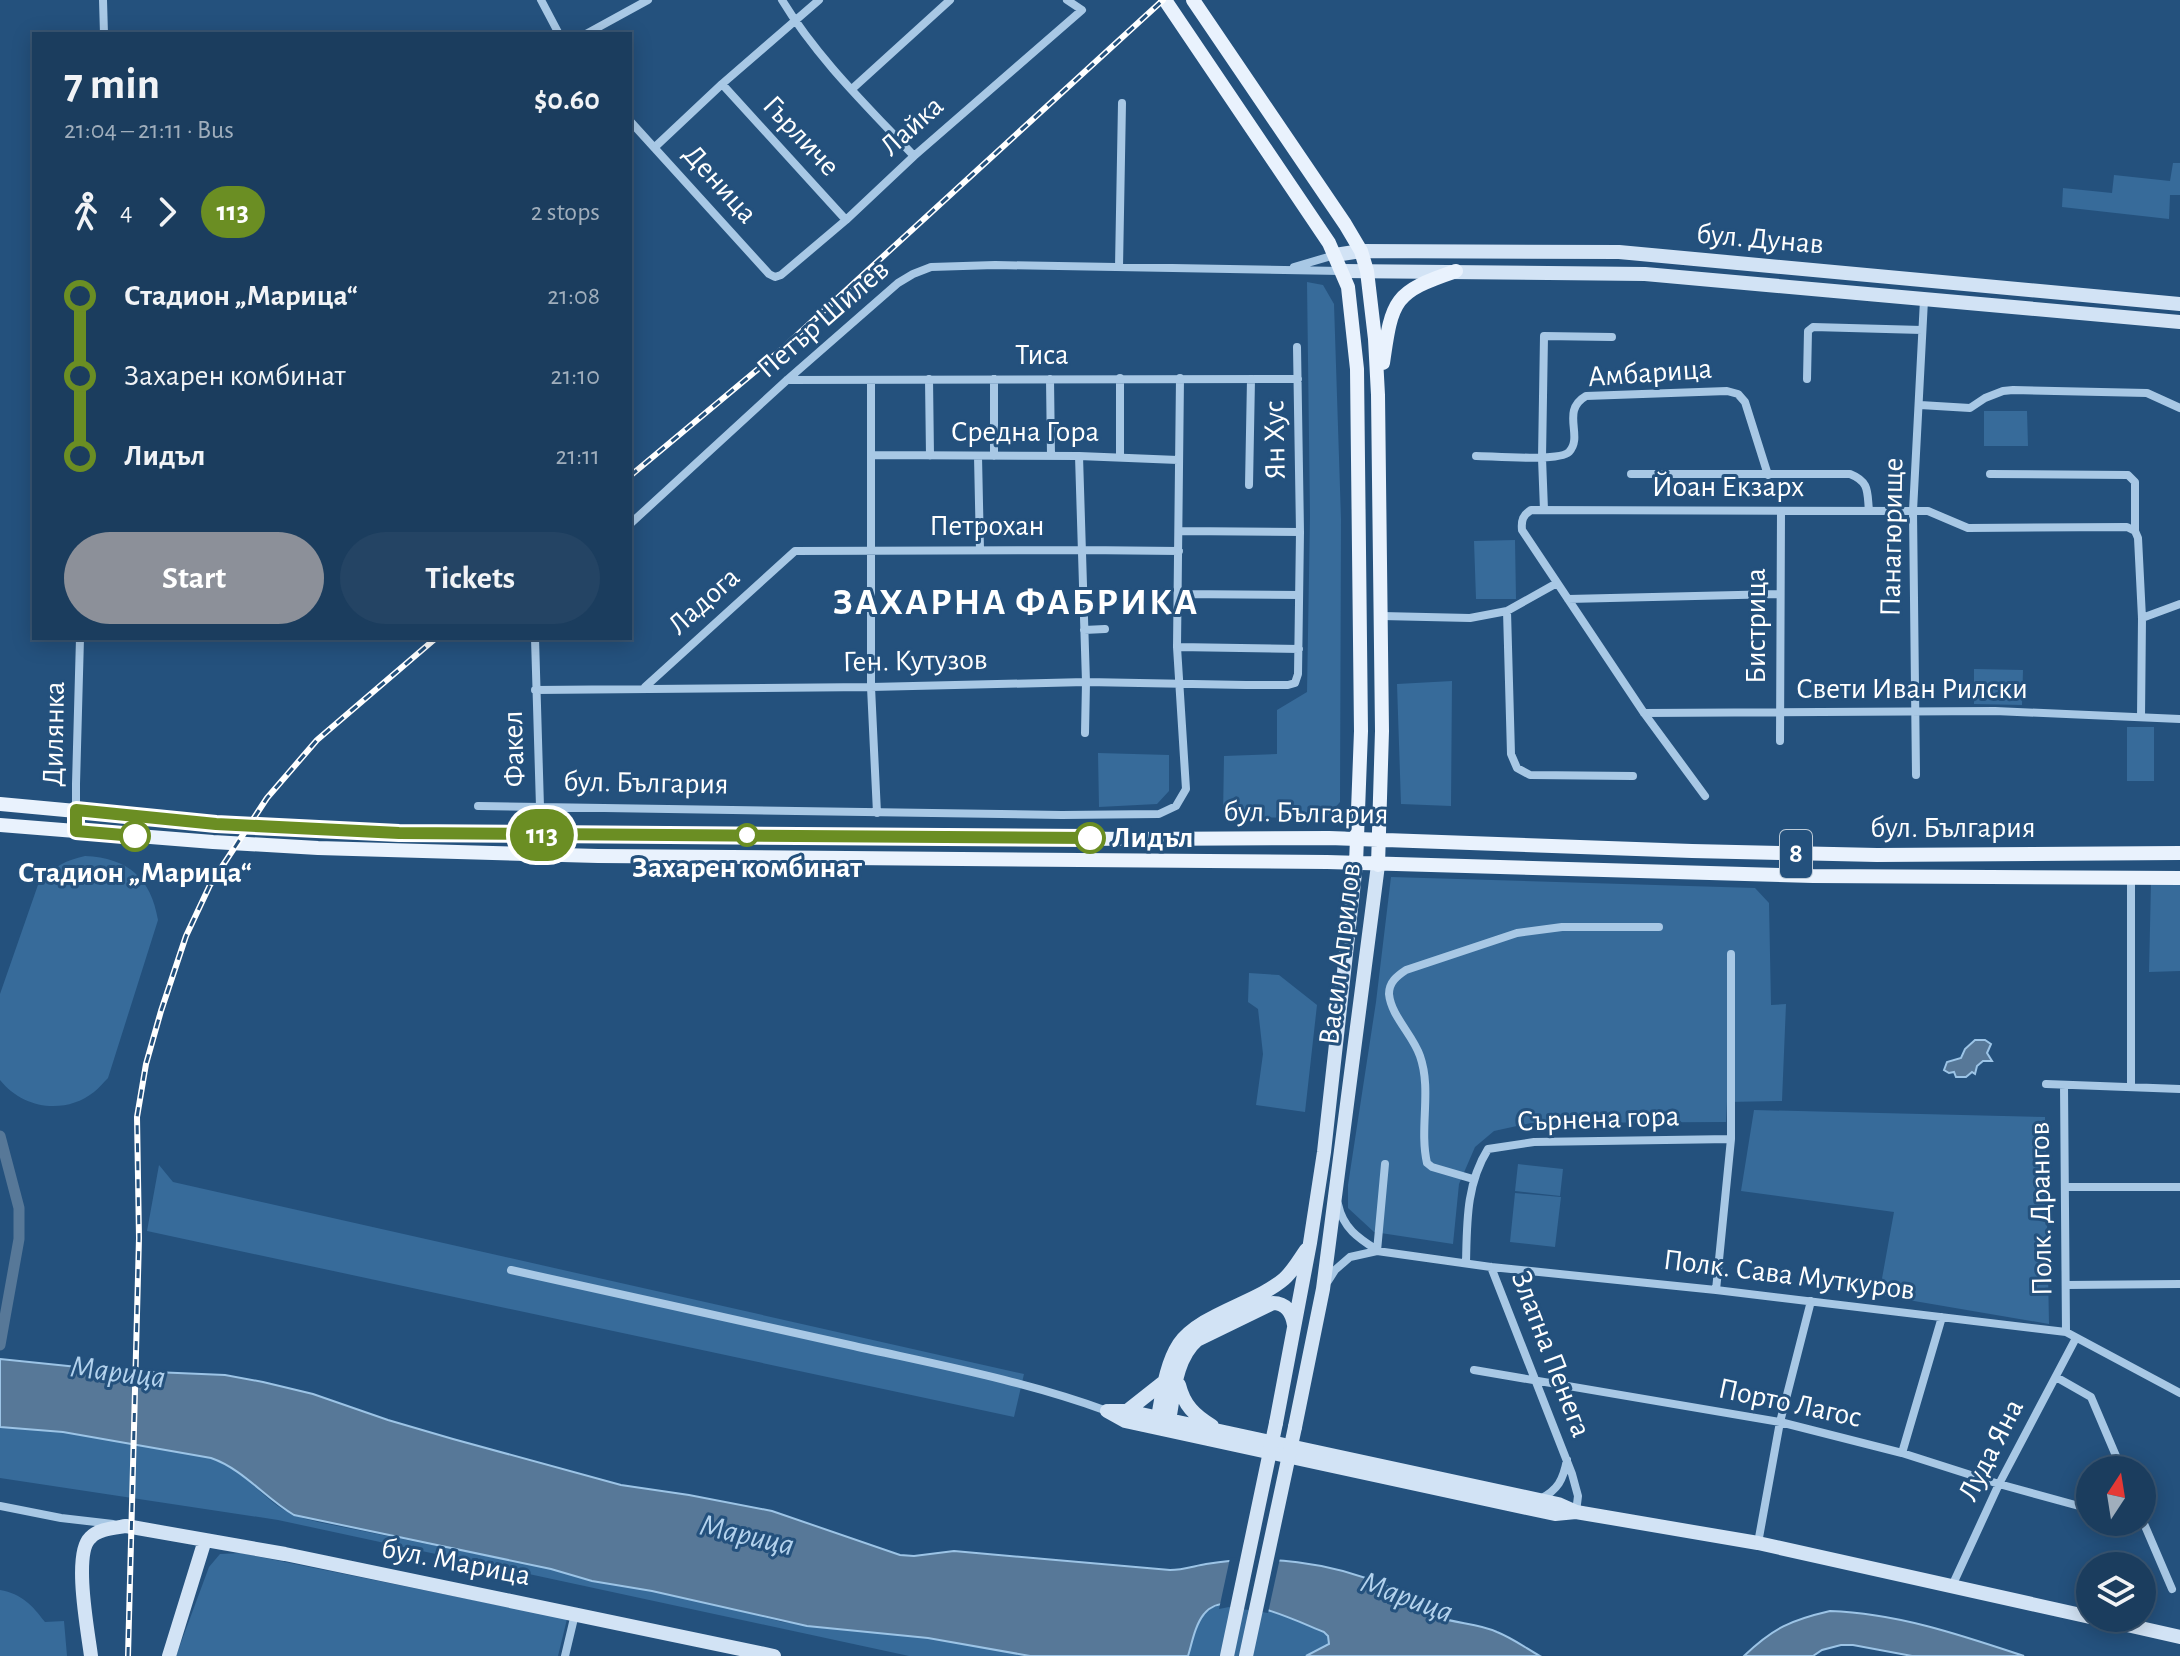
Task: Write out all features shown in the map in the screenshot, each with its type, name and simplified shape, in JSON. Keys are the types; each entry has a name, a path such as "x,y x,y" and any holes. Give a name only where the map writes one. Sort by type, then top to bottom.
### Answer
{"main road":[{"name":"Васил Априлов","path":"1165,0 1335,255 1348,287 1357,369 1361,731 1356,864 1326,1140 1310,1243 1295,1330 1227,1656"},
{"name":"Васил Априлов","path":"1193,0 1361,251 1367,271 1378,395 1382,616 1378,865 1323,1289 1246,1656"},
{"name":"бул. Дунав","path":"1335,255 1361,251 1619,252 2180,304"},
{"name":"бул. Дунав","path":"1342,271 1645,274 2180,322"},
{"path":"1378,395 1395,307 1413,288 1456,271"},
{"name":"бул. България","path":"0,804 319,831 1133,839 1357,838 1877,855 2180,853"},
{"name":"бул. България","path":"0,825 318,848 598,856 1327,862 1813,876 2180,878"},
{"path":"854,859 855,836"},
{"path":"1163,1424 1177,1348 1188,1333 1284,1280 1310,1243"},
{"path":"1127,1411 1172,1380 1192,1344 1269,1304 1277,1303 1287,1308 1295,1330"},
{"path":"1172,1380 1190,1410 1219,1430"},
{"path":"1107,1411 1127,1411 1163,1424 1555,1514 1576,1512"},
{"path":"1107,1411 1125,1421 1219,1430 1538,1499 1576,1512 1758,1543 2076,1614"},
{"path":"91,1656 81,1565 84,1548 90,1538 100,1532 126,1526"},
{"name":"бул. Марица","path":"126,1526 285,1554 774,1656"},
{"path":"169,1656 205,1540"},
{"path":"2156,1632 2180,1637"}],"street":[{"path":"103,0 104,32"},
{"path":"541,0 558,32"},
{"path":"590,32 648,0"},
{"path":"782,0 795,22 914,156"},
{"path":"655,147 819,0"},
{"path":"852,89 950,0"},
{"name":"Лайка","path":"775,277 846,220 914,156 1082,10 1067,0"},
{"name":"Гърличе","path":"722,84 846,220"},
{"path":"1119,267 1122,103"},
{"name":"Деница","path":"632,123 775,277"},
{"name":"Петър Шилев","path":"1285,270 1335,255"},
{"name":"Петър Шилев","path":"632,522 898,283 922,270 995,265 1342,271"},
{"name":"Панагюрище","path":"1916,775 1913,511 1924,300"},
{"path":"1807,379 1808,331 1813,327 1922,330"},
{"path":"1612,337 1544,336 1544,510 1531,510 1524,514 1522,530 1644,713 1705,796"},
{"name":"Ян Хус","path":"1295,683 1299,649 1300,532 1297,347"},
{"path":"1120,378 1120,457"},
{"path":"1180,378 1177,647 1180,684"},
{"path":"929,379 930,456"},
{"path":"994,379 994,456"},
{"path":"1050,379 1051,456"},
{"path":"1249,485 1251,379"},
{"name":"Тиса","path":"787,380 1298,379"},
{"path":"871,380 871,687 877,813"},
{"path":"1920,405 1970,408 1985,398 2013,390 2147,393 2180,408"},
{"name":"Амбарица","path":"1542,458 1562,456 1570,451 1573,411 1577,401 1586,396 1727,391 1738,394 1745,402 1768,475"},
{"name":"Средна Гора","path":"872,455 1178,460"},
{"path":"978,456 980,550"},
{"path":"1079,456 1085,733"},
{"path":"1476,456 1542,458"},
{"path":"1631,474 1850,474 1861,478 1866,487 1869,511"},
{"path":"1990,474 2128,475 2135,482 2135,531 2138,538 2142,618 2141,717"},
{"name":"Йоан Екзарх","path":"1544,510 1928,511 1968,528 2127,527 2135,531"},
{"name":"Бистрица","path":"1780,741 1781,511"},
{"path":"1179,531 1300,532"},
{"name":"Петрохан","path":"795,551 1179,551"},
{"name":"Ладога","path":"644,687 795,551"},
{"path":"1382,616 1470,618 1507,611 1557,583"},
{"path":"1178,594 1299,595"},
{"path":"1568,599 1780,594"},
{"path":"2142,618 2180,604"},
{"path":"1507,611 1511,754 1517,768 1530,775 1633,776"},
{"path":"1084,630 1105,629"},
{"name":"Дилянка","path":"76,831 80,640"},
{"path":"535,640 535,690"},
{"path":"1177,647 1299,649"},
{"name":"Ген. Кутузов","path":"535,690 1086,682 1295,683"},
{"name":"бул. България","path":"478,806 1159,814 1176,806 1186,789 1180,684"},
{"name":"Факел","path":"535,690 540,807"},
{"name":"Свети Иван Рилски","path":"1644,713 1995,711 2180,719"},
{"path":"510,834 540,807 563,835"},
{"path":"2131,877 2131,1087"},
{"path":"1473,1179 1427,1163 1424,1074 1419,1052 1392,1006 1390,985 1396,976 1517,933 1562,927 1659,927"},
{"path":"1716,1290 1731,1139 1731,954"},
{"path":"2046,1084 2180,1089"},
{"name":"Полк. Дрангов","path":"2064,1085 2066,1332"},
{"name":"Сърнена гора","path":"1466,1263 1469,1197 1473,1179 1488,1149 1511,1144 1731,1139"},
{"path":"1377,1251 1385,1164"},
{"path":"2065,1187 2180,1187"},
{"path":"1337,1193 1339,1210 1347,1227 1377,1251"},
{"path":"1323,1289 1335,1270 1350,1257 1377,1251"},
{"name":"Полк. Сава Муткуров","path":"1377,1251 1491,1267 1716,1290 2066,1332 2180,1393"},
{"name":"Златна Пенега","path":"1491,1267 1567,1459 1577,1489 1576,1512"},
{"path":"511,1270 1039,1389 1107,1411"},
{"path":"2066,1285 2180,1284"},
{"path":"1758,1543 1780,1422 1811,1301"},
{"path":"1902,1453 1942,1317"},
{"name":"Луда Яна","path":"1952,1586 1999,1484 2076,1338"},
{"name":"Порто Лагос","path":"1474,1370 1780,1422 1902,1453 2076,1505"},
{"path":"2056,1377 2091,1397 2116,1456"},
{"name":"Златна Пенега","path":"1538,1499 1549,1494 1560,1483 1567,1459"},
{"path":"0,1506 126,1526"},
{"path":"2147,1536 2172,1589"},
{"path":"565,1656 575,1613"}],"shaded area":[{"path":"2173,163 2180,163 2180,195 2170,195 2169,219 2062,207 2063,188 2112,193 2114,175 2170,181"},
{"path":"1307,282 1323,285 1334,304 1341,519 1340,802 1326,818 1223,817 1224,756 1277,754 1277,710 1307,692 1310,516"},
{"path":"1984,411 2027,411 2028,446 1984,446"},
{"path":"1515,540 1516,599 1476,599 1474,541"},
{"path":"1974,669 2023,670 2022,705 1974,704"},
{"path":"1452,681 1451,806 1401,804 1397,684"},
{"path":"2127,727 2154,727 2154,781 2127,781"},
{"path":"1098,753 1169,755 1169,791 1157,804 1099,807"},
{"path":"85,856 114,861 135,873 150,893 158,920 108,1078 83,1099 70,1104 45,1106 20,1097 0,1080 0,994 39,882 60,865"},
{"path":"1391,877 1755,888 1769,903 1771,1005 1786,1004 1782,1101 1727,1102 1726,1122 1531,1123 1494,1131 1475,1147 1459,1184 1453,1244 1374,1232 1348,1208 1348,1185 1376,1002"},
{"path":"2151,883 2180,883 2180,971 2149,972"},
{"path":"1249,973 1279,975 1317,1005 1305,1112 1256,1105 1263,1054 1258,1009 1248,1002"},
{"path":"1754,1110 2045,1117 2049,1324 1879,1295 1894,1212 1741,1191"},
{"path":"1518,1164 1563,1169 1560,1196 1515,1191"},
{"path":"159,1165 173,1182 1024,1374 1014,1417 147,1231"},
{"path":"1515,1193 1561,1197 1555,1247 1510,1242"},
{"path":"0,1427 63,1432 211,1458 234,1470 283,1509 318,1522 551,1569 592,1581 713,1603 782,1622 928,1638 1030,1656 909,1656 278,1520 0,1478"},
{"path":"241,1553 567,1619 558,1656 176,1656 209,1567 220,1554"},
{"path":"0,1590 26,1601 45,1622 64,1621 67,1656 0,1656"},
{"path":"1229,1603 1267,1609 1324,1632 1330,1644 1306,1656 1188,1656 1196,1628 1204,1614 1218,1605"}],"water":[{"path":"1975,1040 1985,1040 1991,1044 1987,1053 1992,1061 1983,1061 1977,1066 1975,1074 1972,1072 1966,1077 1956,1077 1954,1072 1944,1070 1947,1062 1961,1058"},
{"name":"Марица","path":"0,1359 107,1370 225,1375 263,1382 621,1485 772,1511 900,1555 954,1551 1170,1570 1251,1560 1320,1566 1386,1586 1432,1614 1490,1629 1540,1656 1306,1656 1329,1644 1324,1632 1262,1608 1228,1603 1214,1606 1204,1614 1188,1656 1030,1656 928,1638 807,1626 294,1515 244,1476 211,1458 63,1432 0,1427"},
{"path":"1830,1611 1904,1621 2024,1656 1912,1656 1841,1645 1813,1656 1744,1656 1783,1626"}],"pier":[{"path":"1230,1558 1280,1558 1268,1613 1229,1607 1219,1609"}],"waterway":[{"path":"0,1136 19,1208 19,1239 0,1345"}],"railway":[{"path":"632,474 782,349 1163,0"},
{"path":"128,1656 139,1238 137,1117 146,1064 161,1011 186,936 210,885 267,798 317,740 434,640"}],"bus line":[{"name":"113","path":"135,836 76,831 76,810 319,831 1090,838"}],"place":[{"name":"Захарен комбинат","path":"747,835"},
{"name":"Стадион „Марица“","path":"135,836"},
{"name":"Лидъл","path":"1090,838"}],"district":[{"name":"ЗАХАРНА ФАБРИКА","path":"1016,603"}]}
